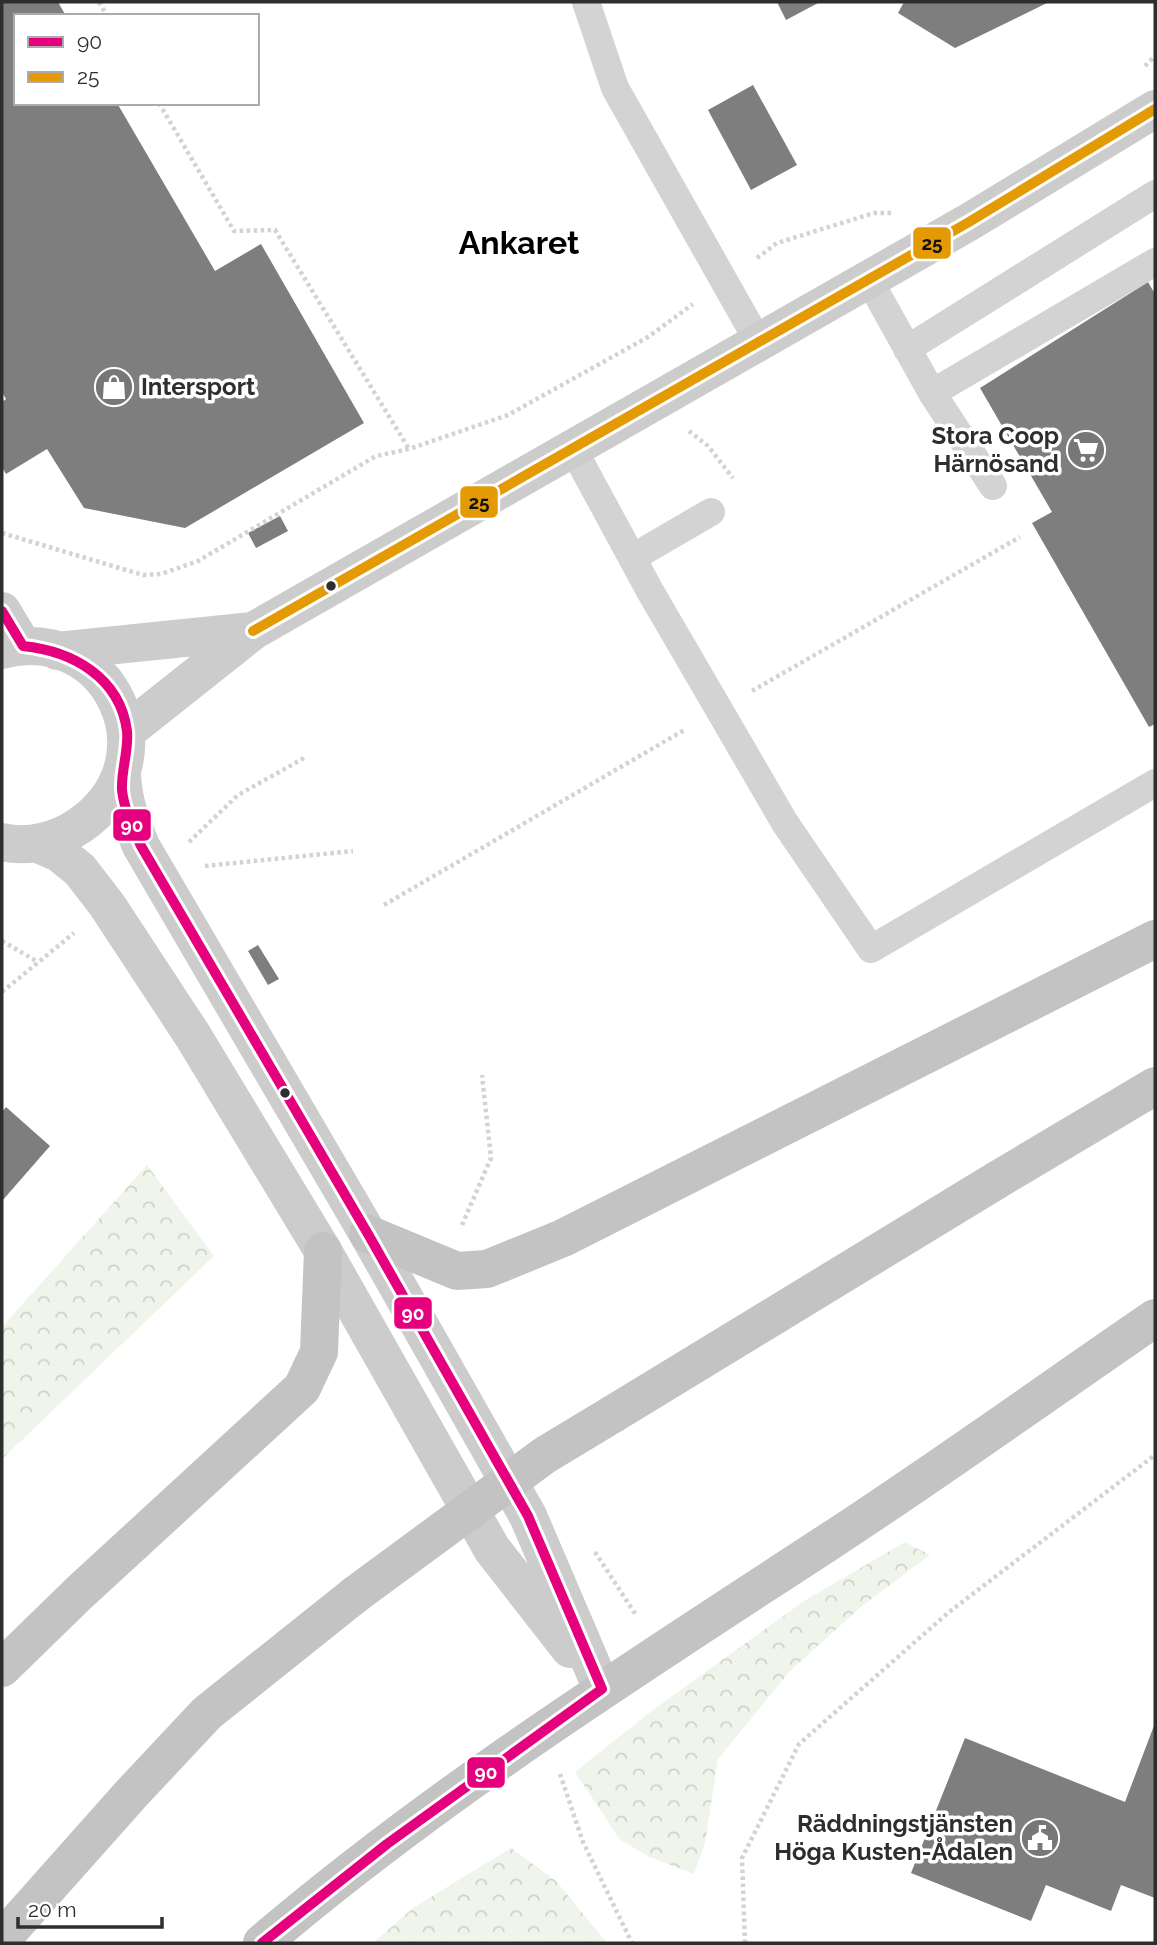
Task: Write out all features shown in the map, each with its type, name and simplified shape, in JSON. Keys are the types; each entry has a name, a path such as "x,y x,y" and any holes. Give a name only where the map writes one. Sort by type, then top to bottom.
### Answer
{"highway":[{"path":"368,1234 457,1271 487,1269 563,1238 1155,939"},
{"path":"2,1939 207,1713 356,1594 545,1455 1155,1086"},
{"path":"2,1668 302,1388 319,1352 323,1251"},
{"path":"262,1943 427,1813 602,1689 832,1539 1155,1318"}],"main road":[{"path":"127,731 253,631 969,222 1155,109"},
{"path":"2,611 27,649 73,657 101,678 116,699 127,731 122,774 123,794 129,818 141,846 368,1234 528,1516 602,1689"},
{"path":"27,649 253,631"},
{"path":"19,843 70,833 105,804 122,774"},
{"path":"19,843 58,853 80,870 107,905 193,1036 323,1251 492,1549 602,1689"}],"lane":[{"path":"586,2 615,88 758,341"},
{"path":"907,349 1155,194"},
{"path":"932,393 1155,262"},
{"path":"868,278 932,393 993,486"},
{"path":"572,447 632,558 785,823 871,949 1155,783"},
{"path":"632,558 712,512"}],"path":[{"path":"1144,68 1155,55"},
{"path":"160,105 234,231 275,230 409,449"},
{"path":"2,533 143,575 161,574 198,561 376,456 409,449 508,415 648,337 776,243 874,213 898,211"},
{"path":"688,430 708,446 740,486"},
{"path":"746,695 1020,537"},
{"path":"384,905 692,726"},
{"path":"181,850 238,795 306,757"},
{"path":"2,941 38,962"},
{"path":"459,1231 491,1158 482,1074"},
{"path":"745,1943 742,1858 799,1744 949,1612 1155,1455"},
{"path":"559,1773 583,1842 632,1943"}],"green space":[{"path":"147,1165 214,1256 2,1459 2,1327"},
{"path":"905,1542 930,1555 862,1606 791,1670 718,1759 705,1843 694,1874 650,1857 620,1840 575,1772 653,1710 804,1601"},
{"path":"511,1848 556,1881 607,1943 373,1943 413,1908"}],"building":[{"path":"2,2 58,2 65,14 14,14 14,105 118,105 215,271 261,244 364,423 185,528 84,508 47,449 6,474 2,467 2,402 6,399 2,392"},
{"path":"777,2 820,2 786,20"},
{"path":"904,2 1049,2 955,48 898,13"},
{"path":"753,85 797,165 751,190 708,110"},
{"name":"Stora Coop Härnösand","path":"1148,282 1155,294 1155,724 1149,727 1032,523 1052,512 980,388"},
{"path":"280,516 288,531 256,548 248,533"},
{"path":"258,945 279,979 268,985 248,951"},
{"path":"6,1107 50,1146 2,1201 2,1112"},
{"name":"Räddningstjänsten Höga Kusten-Ådalen","path":"1155,1723 1155,1898 1121,1885 1111,1911 1046,1885 1031,1921 911,1873 965,1738 1125,1802"}],"transit line":[{"name":"25","path":"253,631 969,222 1155,109"},
{"name":"90","path":"2,611 23,646 59,654 76,661 91,670 115,696 123,712 127,731 123,797 141,846 368,1234 528,1516 602,1689 387,1844 262,1943"}],"place":[{"name":"Intersport","path":"114,387"},
{"name":"Stora Coop Härnösand","path":"1086,450"},
{"name":"Räddningstjänsten Höga Kusten-Ådalen","path":"1040,1838"}],"district":[{"name":"Ankaret","path":"519,243"}]}
